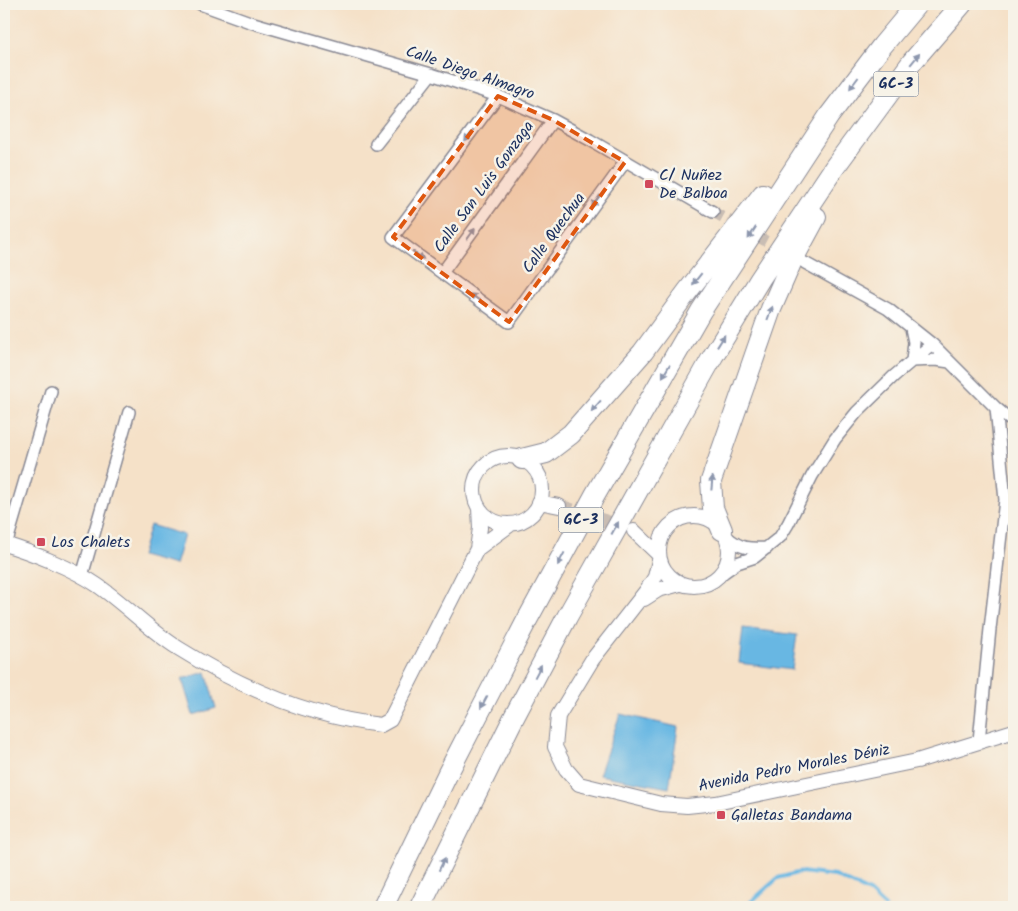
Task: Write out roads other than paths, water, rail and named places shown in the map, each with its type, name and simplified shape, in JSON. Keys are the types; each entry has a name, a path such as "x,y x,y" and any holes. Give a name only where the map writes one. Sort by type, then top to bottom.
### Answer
{"highway":[{"name":"GC-3","path":"383,907 482,708 595,495 701,311 804,146 917,4"},
{"name":"GC-3","path":"420,907 513,719 637,488 713,356 751,294 841,167 858,151 880,107 912,62 962,4"},
{"path":"522,459 546,453 571,434 643,352 686,292 804,146"},
{"path":"724,533 713,508 710,481 771,309 791,263 841,167"}],"street":[{"name":"Calle Diego Almagro","path":"200,4 250,22 431,74 498,96 553,120 713,212"},
{"path":"376,144 431,74"},
{"path":"442,273 393,237 498,96"},
{"name":"Calle San Luis Gonzaga","path":"442,273 553,120"},
{"name":"Calle Quechua","path":"442,273 509,322 625,162"},
{"path":"805,263 888,309 932,344 1014,424"},
{"path":"911,328 914,342 912,361"},
{"path":"666,529 634,531 659,557 663,570 670,578 680,584 690,587 701,586 712,582 737,563 755,557 780,537 812,476 835,440 857,412 932,344"},
{"path":"912,361 936,360 950,362"},
{"path":"51,391 5,544 82,576 98,585 176,647 252,690 311,711 369,724 381,725 390,720 477,549 480,528 479,508"},
{"path":"979,741 1005,500 996,408"},
{"path":"82,576 129,412"},
{"path":"511,456 522,459 536,472 540,482 539,502 535,510 520,522 502,524 485,515 479,508 475,498 474,487 476,477 490,461 500,457 511,456"},
{"path":"539,502 559,506"},
{"path":"640,601 655,577 659,545 666,529 684,517 694,516 710,520 736,545 749,549 767,548"},
{"path":"477,549 511,524"},
{"path":"720,575 726,567 729,557 729,547 724,533"},
{"path":"640,601 658,590 680,584"},
{"name":"Avenida Pedro Morales Déniz","path":"640,601 592,660 558,716 555,747 566,770 579,784 661,804 687,806 716,804 917,761 1014,731"}],"water":[{"path":"150,525 184,535 175,565 141,556"},
{"path":"743,628 797,635 792,670 739,663"},
{"path":"206,672 216,708 193,715 182,679"},
{"path":"620,714 678,727 669,788 599,775"}],"waterway":[{"path":"745,907 778,878 801,872 835,876 869,892 885,907"}],"tunnel":[{"path":"713,212 784,251"},
{"path":"559,506 625,528"}],"place":[{"name":"C/ Nuñez De Balboa","path":"649,184"},
{"name":"Los Chalets","path":"41,542"},
{"name":"Galletas Bandama","path":"721,815"}]}
